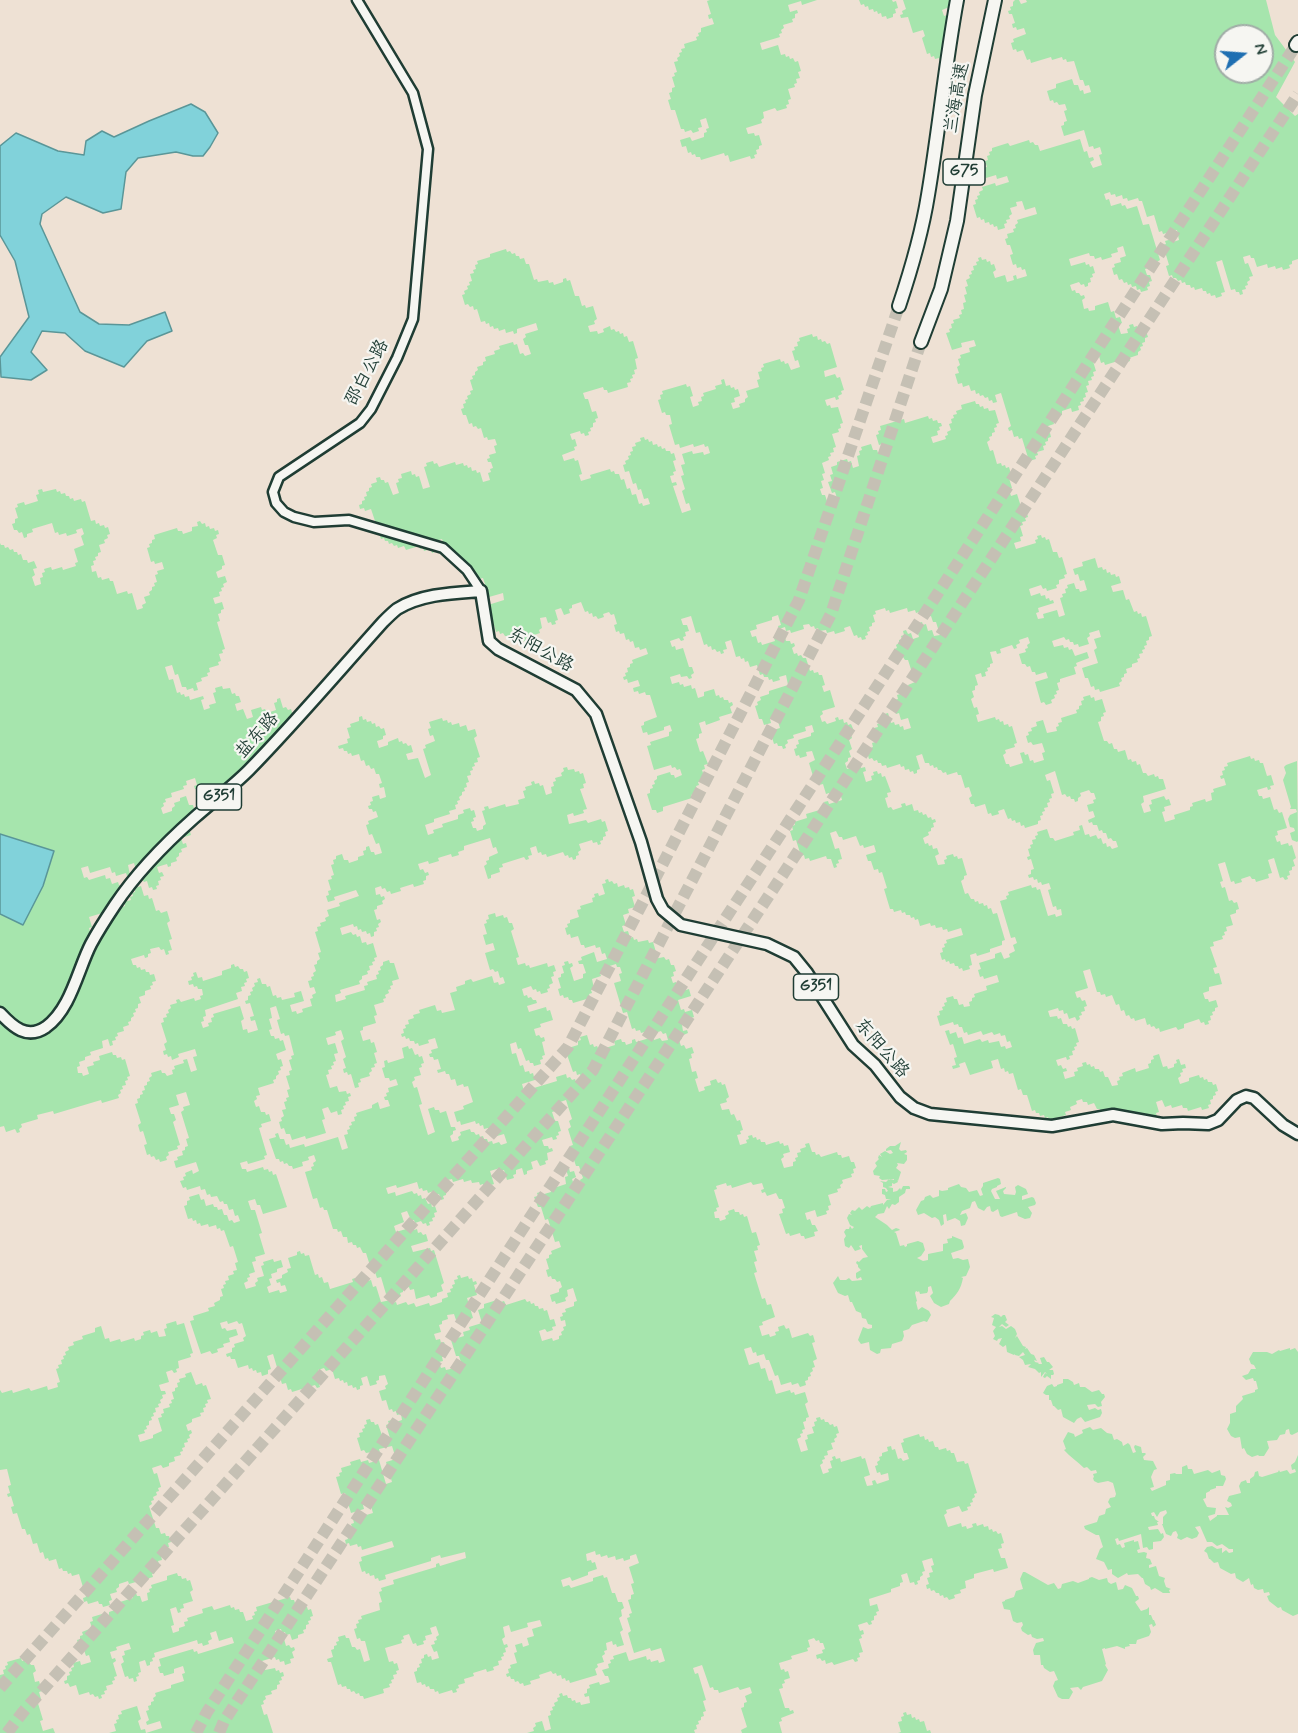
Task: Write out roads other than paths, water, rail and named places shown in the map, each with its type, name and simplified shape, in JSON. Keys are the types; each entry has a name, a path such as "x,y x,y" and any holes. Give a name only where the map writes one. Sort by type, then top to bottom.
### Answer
{"highway":[{"name":"兰海高速","path":"899,306 914,261 928,197 947,53 957,0"},
{"name":"兰海高速","path":"921,342 941,289 957,221 975,95 995,0"},
{"name":"盐东路","path":"0,1013 13,1027 34,1033 47,1026 62,1011 91,945 116,904 156,855 248,771 397,609 443,594 481,591"},
{"name":"东阳公路","path":"481,591 489,641 498,650 576,690 596,714 637,832 657,899 663,910 681,925 767,944 794,957 807,973 853,1045 874,1065 900,1097 914,1108 930,1114 1052,1126 1113,1115 1162,1124 1183,1122 1208,1124 1218,1120 1237,1100 1246,1096 1254,1098 1283,1125 1298,1134"}],"street":[{"name":"邵白公路","path":"357,0 413,93 428,148 413,319 397,358 371,409 360,423 279,477 273,492 276,503 294,518 314,522 349,520 443,548 467,570 481,591"}],"water":[{"path":"191,104 205,112 218,133 203,156 176,152 138,158 126,172 121,209 103,213 66,197 42,214 40,224 80,312 99,324 129,325 165,312 172,331 147,341 124,367 85,351 65,333 42,331 31,352 47,370 31,380 1,377 0,357 29,317 15,261 0,235 0,146 16,133 58,151 84,155 86,141 102,131 114,137"},
{"path":"0,834 54,851 43,886 23,925 0,914"}],"tunnel":[{"path":"196,1733 207,1712 1296,45"},
{"path":"219,1733 224,1721 1298,94"},
{"path":"0,1688 568,1047 799,600 899,306"},
{"path":"7,1733 23,1712 593,1070 831,614 921,342"}]}
